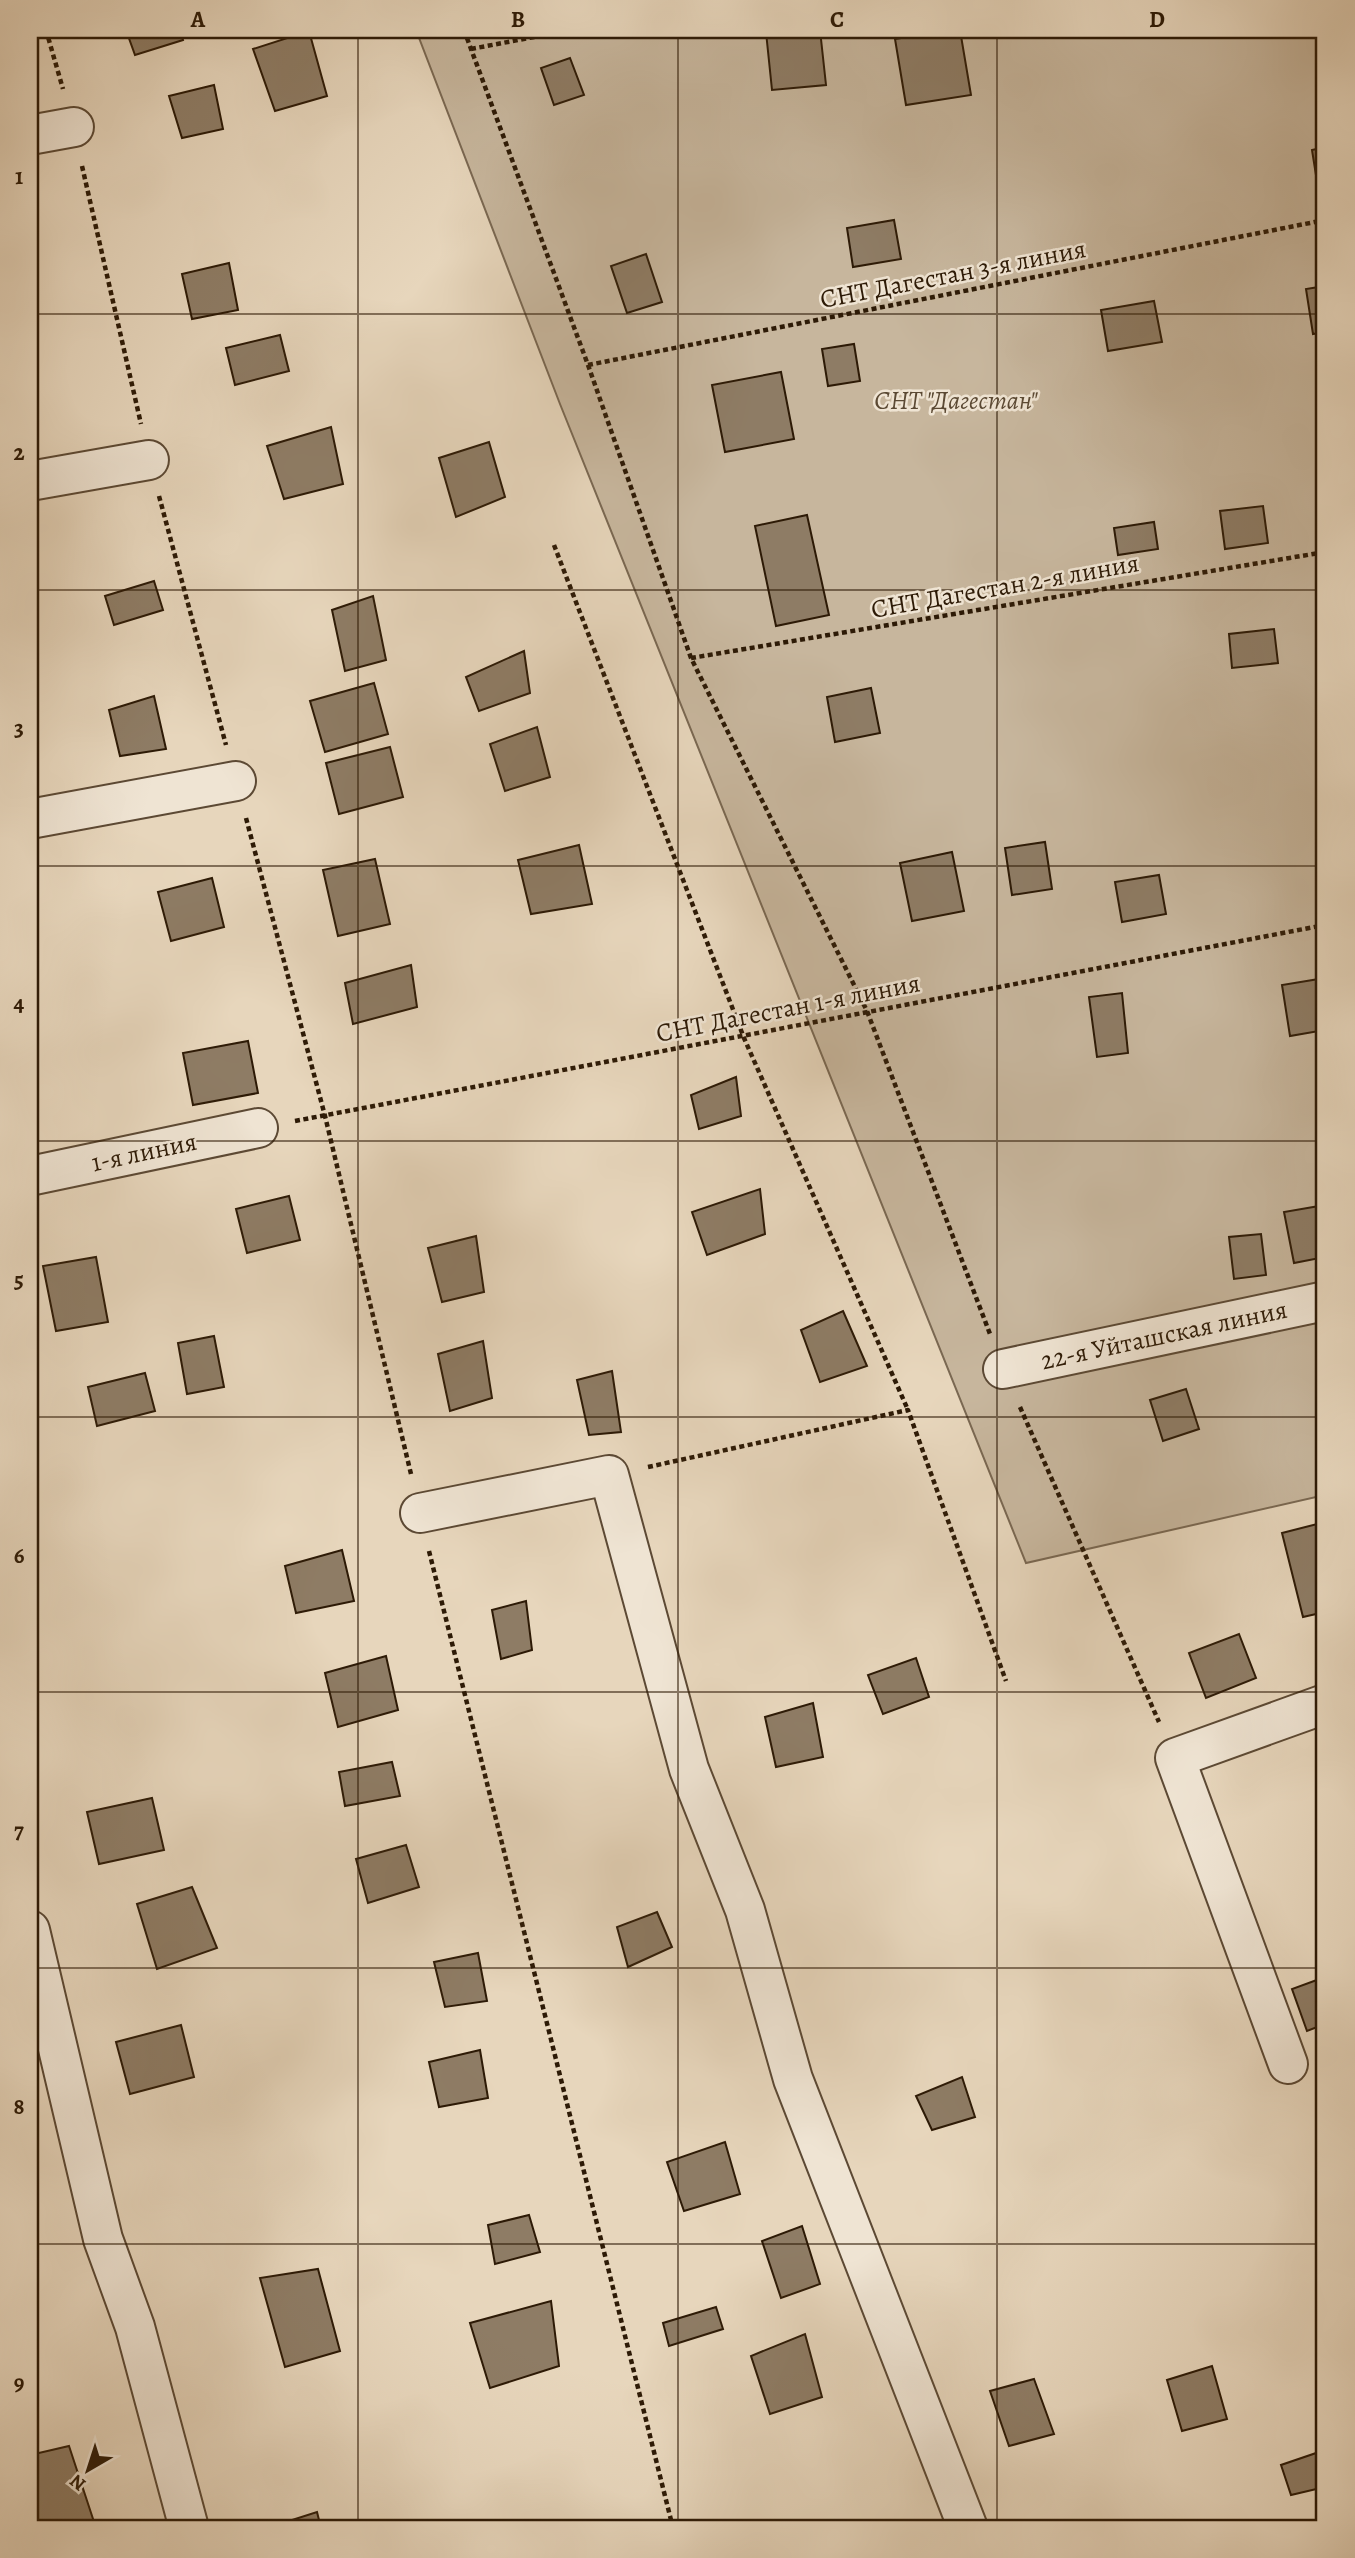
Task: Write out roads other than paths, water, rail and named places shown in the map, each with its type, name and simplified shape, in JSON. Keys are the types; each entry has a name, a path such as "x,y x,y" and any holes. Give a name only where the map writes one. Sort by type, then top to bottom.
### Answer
{"street":[{"path":"30,135 74,127"},
{"path":"30,481 149,460"},
{"path":"30,819 236,780"},
{"name":"1-я линия","path":"30,1176 258,1128"},
{"name":"22-я Уйташская линия","path":"1003,1369 1325,1301"},
{"path":"420,1513 609,1475 689,1769 745,1910 793,2079 968,2528"},
{"path":"1288,2064 1175,1758 1325,1704"},
{"path":"30,1930 103,2239 135,2327 189,2528"}],"park label":[{"name":"СНТ \"Дагестан\"","path":"956,400"}]}
